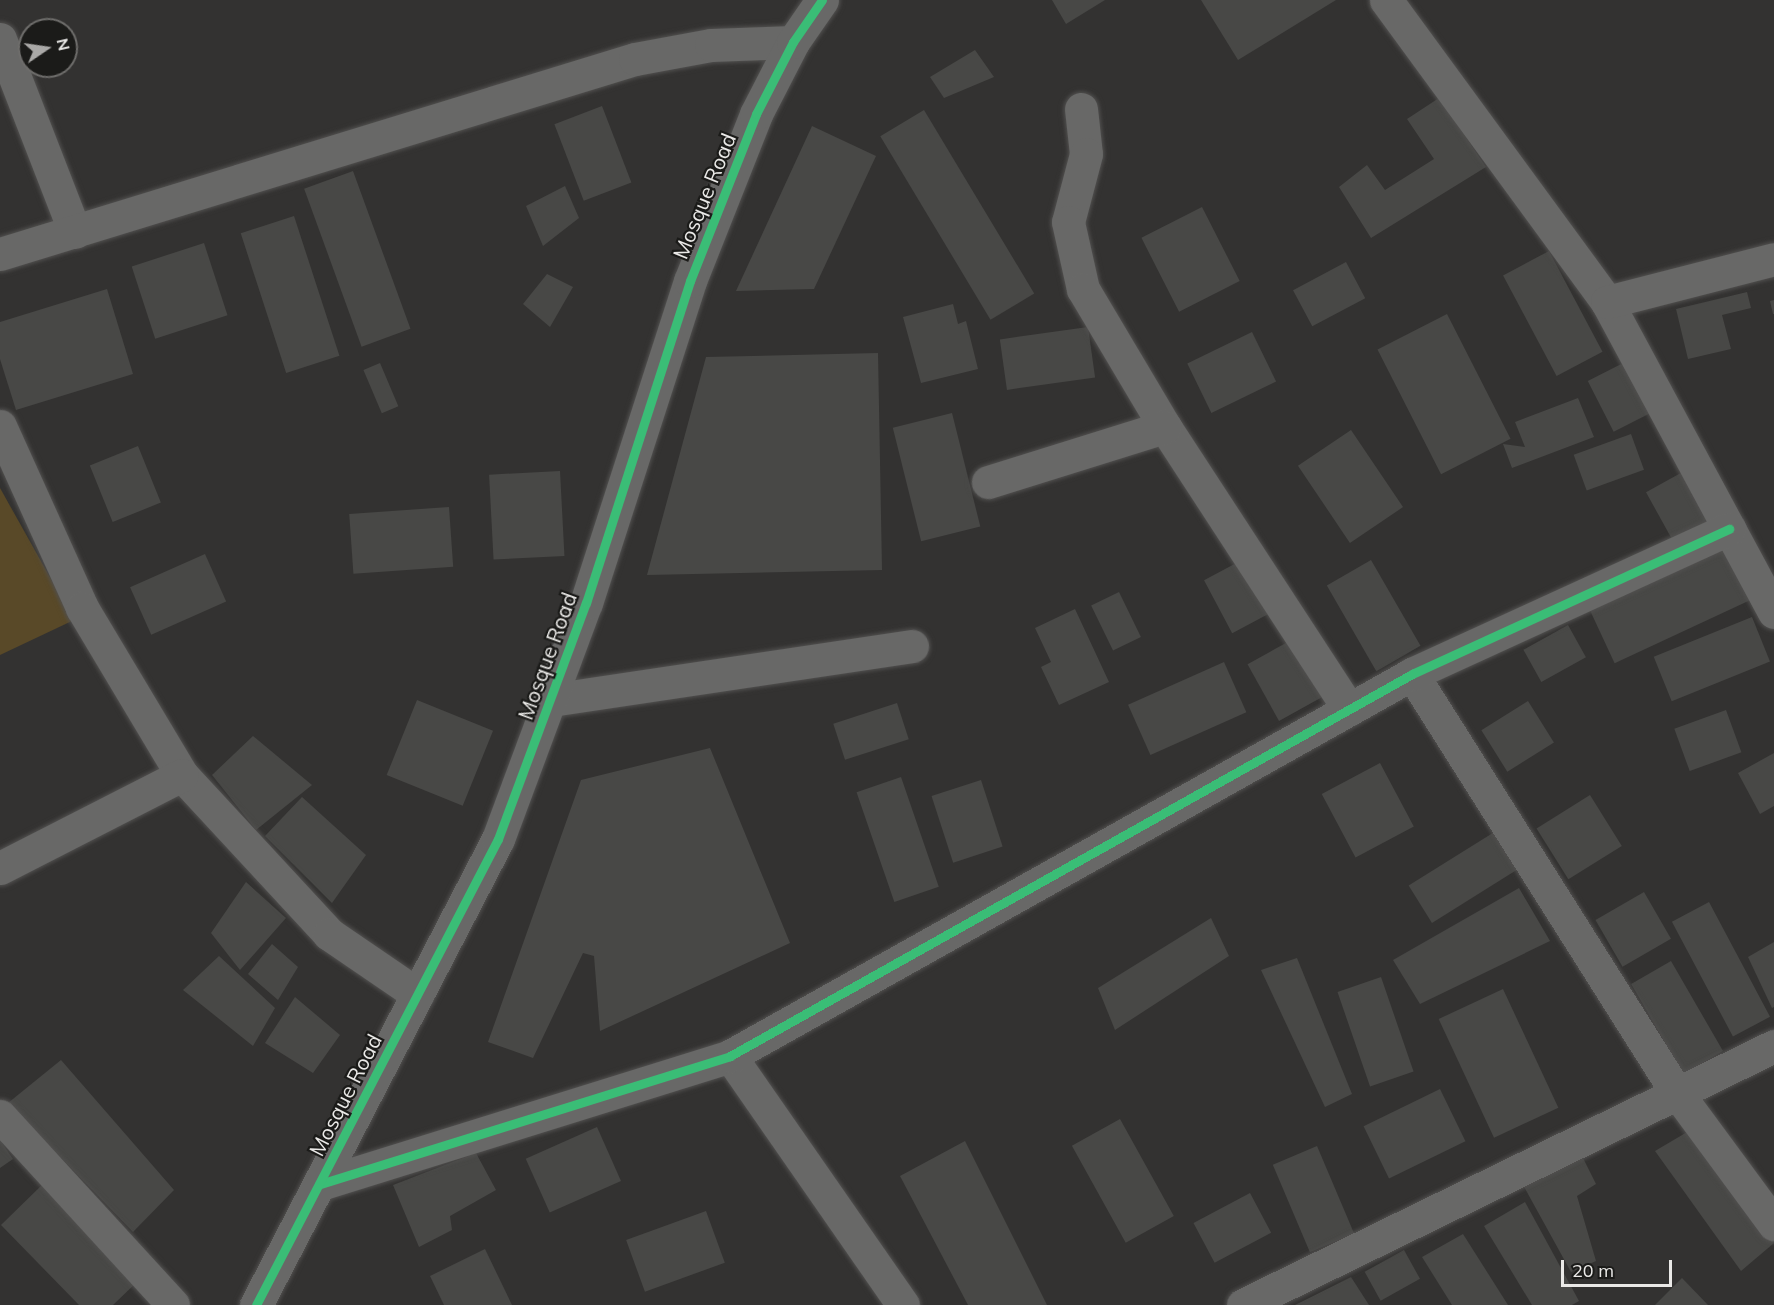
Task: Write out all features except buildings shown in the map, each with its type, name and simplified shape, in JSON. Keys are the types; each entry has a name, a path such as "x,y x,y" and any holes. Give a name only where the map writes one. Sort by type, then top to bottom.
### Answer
{"street":[{"name":"Mosque Road","path":"256,1305 498,838 586,603 690,280 756,114 793,42 822,0"},
{"path":"1386,0 1607,302 1774,612"},
{"path":"0,39 75,232"},
{"path":"0,254 635,59 711,45 793,42"},
{"path":"1081,109 1086,154 1068,222 1083,289 1165,427 1349,709"},
{"path":"1607,302 1774,260"},
{"path":"0,426 82,608 182,775 329,934 417,994"},
{"path":"988,482 1165,427"},
{"path":"320,1184 730,1056 1412,674 1730,529"},
{"path":"551,700 912,646"},
{"path":"1412,674 1678,1094 1774,1224"},
{"path":"0,868 182,775"},
{"path":"1243,1305 1774,1046"},
{"path":"730,1056 903,1305"},
{"path":"0,1116 172,1305"}],"shaded area":[{"path":"0,488 74,620 0,655"}],"cycle path":[{"path":"256,1305 498,839 586,603 690,281 756,114 793,42 822,0"},
{"path":"320,1184 730,1056 1412,674 1729,529"}]}
